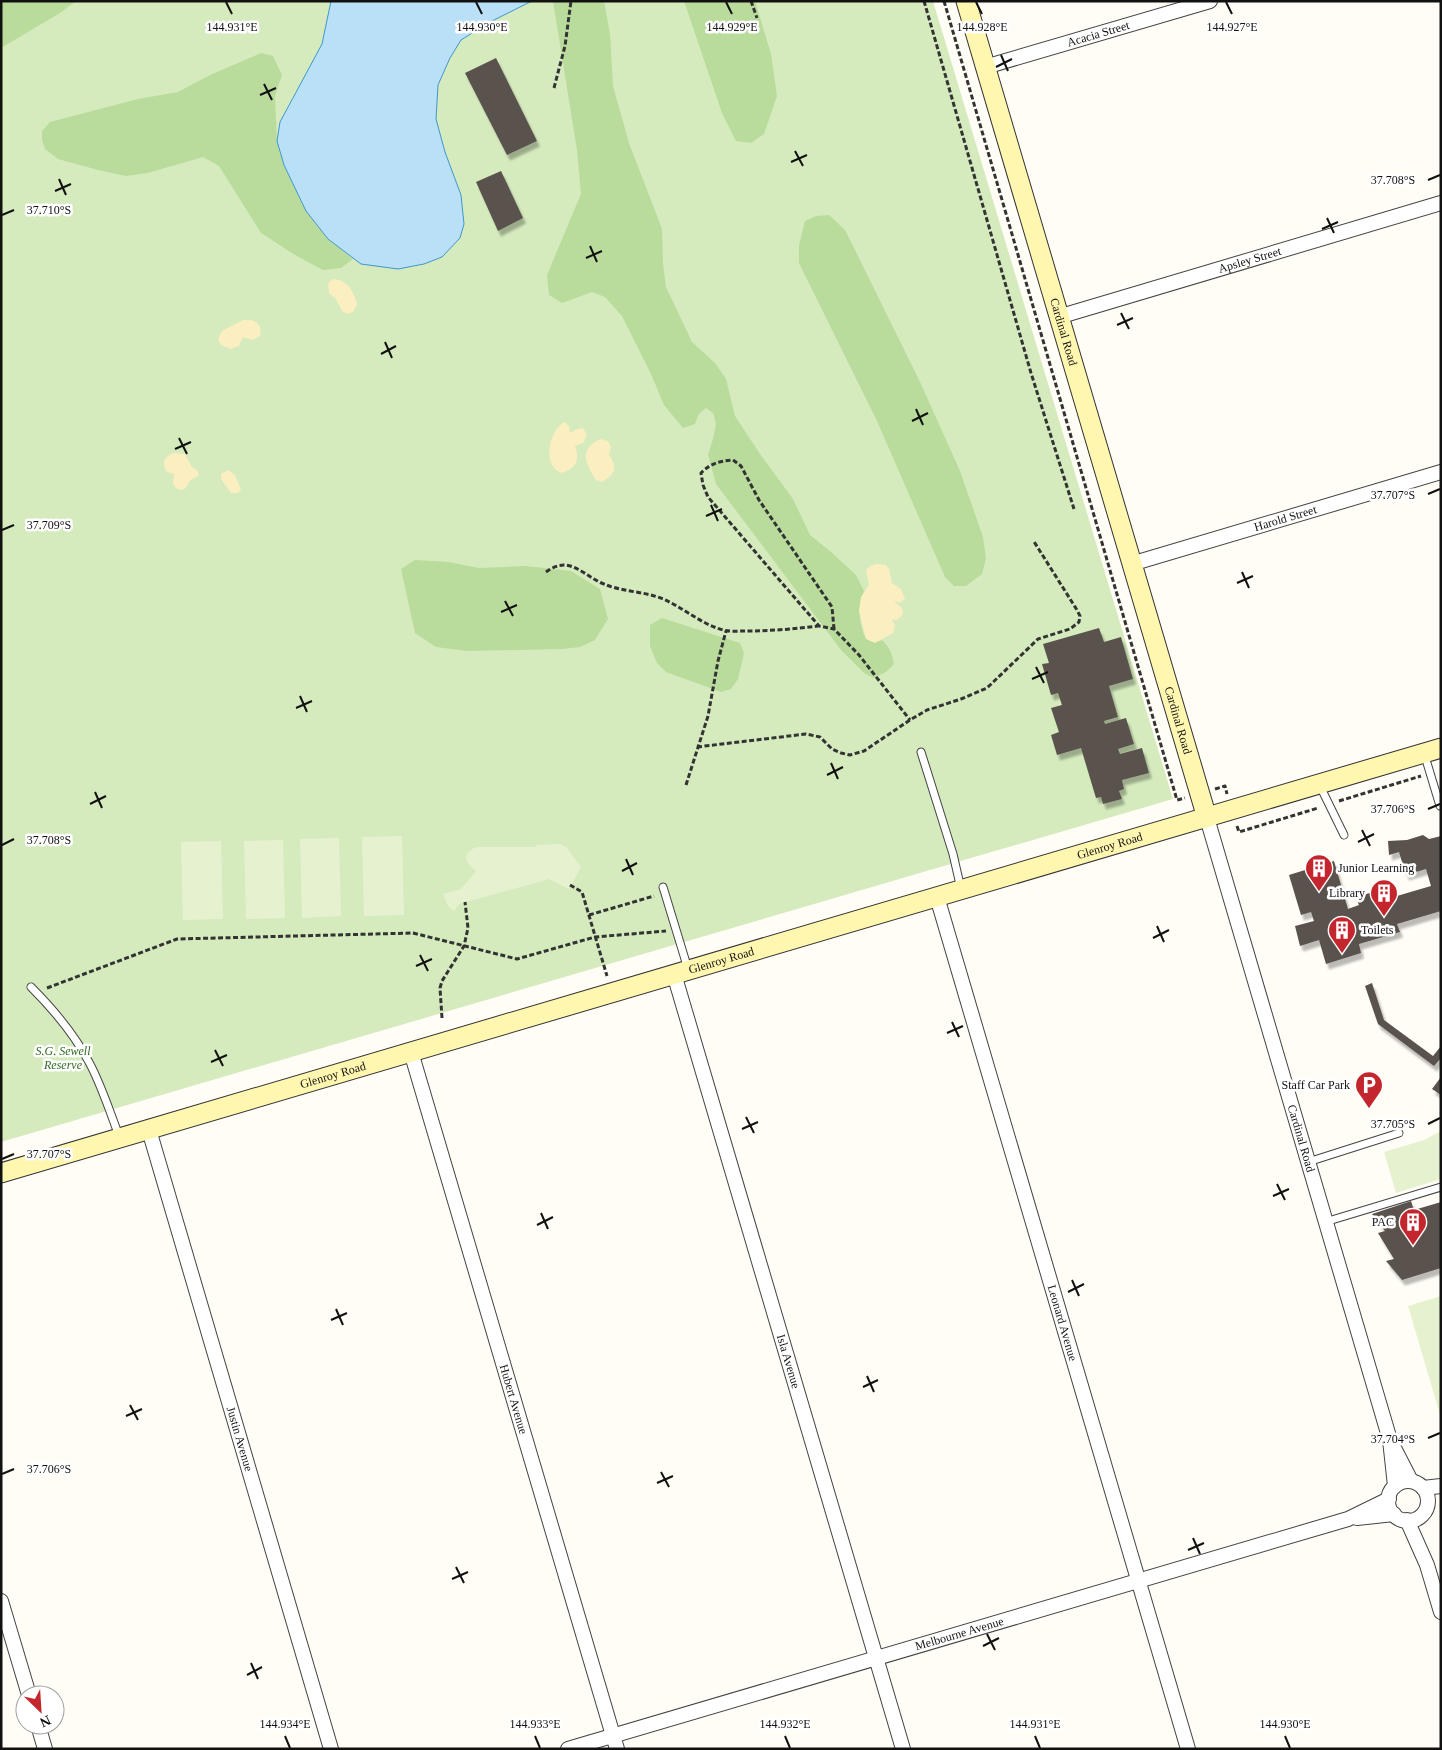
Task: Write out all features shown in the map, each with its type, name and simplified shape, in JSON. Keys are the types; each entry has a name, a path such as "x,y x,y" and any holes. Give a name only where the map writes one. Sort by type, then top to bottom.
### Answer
{"street":[{"name":"Cardinal Road","path":"966,1 1390,1440 1392,1493"},
{"name":"Acacia Street","path":"985,67 1182,5 1210,1"},
{"name":"Apsley Street","path":"1058,317 1441,203"},
{"name":"Harold Street","path":"1131,564 1441,472"},
{"name":"Glenroy Road","path":"1,1173 1432,751"},
{"name":"Leonard Avenue","path":"937,897 1188,1749"},
{"name":"Isla Avenue","path":"681,972 903,1749"},
{"name":"Hubert Avenue","path":"411,1052 615,1742"},
{"name":"Justin Avenue","path":"149,1130 331,1749"},
{"name":"Cardinal Road","path":"1390,1440 1417,1484"},
{"path":"1441,1486 1400,1483 1392,1493 1391,1510 1394,1514 1407,1520 1424,1510 1441,1496"},
{"path":"1417,1484 1428,1498 1424,1510 1427,1565"},
{"name":"Melbourne Avenue","path":"1348,1519 1392,1493"},
{"name":"Melbourne Avenue","path":"568,1749 615,1742 876,1658 1348,1519 1394,1514"},
{"path":"1407,1520 1427,1565 1441,1612"},
{"path":"1,1601 26,1685"},
{"path":"41,1735 45,1749"}],"lane":[{"path":"1432,751 1440,806"},
{"path":"921,752 953,854 961,890"},
{"path":"1319,784 1344,835"},
{"path":"663,890 676,930 681,972"},
{"path":"34,989 70,1032 89,1062 103,1092 120,1139"},
{"path":"1308,1162 1399,1133"},
{"path":"1325,1222 1441,1187"}],"path":[{"path":"554,88 565,46 571,1"},
{"path":"751,1 757,18"},
{"path":"924,1 1031,373 1074,509"},
{"path":"819,626 708,497 701,473 708,465 721,460 733,460 741,466 759,500 832,607 834,629"},
{"path":"698,747 806,734 820,737 832,748 850,755 864,751 927,710 987,688 1038,639 1070,629 1080,622 1077,610 1033,540"},
{"path":"546,572 552,568 565,565 574,567 606,586 645,593 663,599 700,621 726,631 762,631 819,626 834,629 859,655 910,720"},
{"path":"686,784 708,716 718,661 726,631"},
{"path":"570,885 582,892 612,992"},
{"path":"589,915 663,890"},
{"path":"442,1018 440,988 442,981 464,946 468,928 465,902"},
{"path":"34,989 177,939 413,933 517,959 595,937 676,930"}],"green space":[{"name":"S.G. Sewell Reserve","path":"1,1 933,1 1173,799 1,1142"},
{"path":"1,1 76,1 60,13 1,48"},
{"path":"553,1 604,1 610,34 613,86 629,143 662,229 666,287 692,342 715,363 726,379 735,416 793,499 810,535 856,575 864,591 860,603 860,622 866,639 882,640 890,651 894,664 886,672 874,678 864,673 841,650 716,484 708,455 716,424 713,413 706,408 699,414 695,424 683,428 664,405 622,316 605,297 592,292 562,303 549,295 547,275 581,194 577,150"},
{"path":"684,1 755,1 771,54 777,96 764,134 751,143 736,141 722,113"},
{"path":"261,53 273,56 282,75 275,96 277,141 284,165 306,211 328,239 353,259 341,268 323,270 261,233 219,166 203,157 148,173 126,176 58,159 45,149 42,131 50,122 138,99 178,92 210,75"},
{"path":"829,215 845,230 920,382 960,471 983,537 986,558 982,574 966,586 954,586 945,577 877,421 799,263 799,245 805,221 816,216"},
{"path":"415,560 448,562 479,568 526,566 571,571 600,589 608,619 595,640 580,647 467,651 436,647 415,633 401,569"},
{"path":"662,618 740,643 744,653 738,679 731,689 721,692 666,672 657,663 650,646 650,625"},
{"path":"402,836 404,915 364,916 362,837"},
{"path":"339,838 341,916 302,918 300,839"},
{"path":"283,840 285,918 246,919 244,841"},
{"path":"221,841 223,919 183,920 181,842"},
{"path":"560,844 566,847 581,867 569,889 549,879 459,904 454,911 448,906 443,894 461,889 476,871 466,858 468,852 472,849 477,847 536,847 536,845"},
{"path":"1441,1131 1441,1179 1396,1193 1384,1152 1424,1140"},
{"path":"1441,1296 1441,1418 1408,1306"}],"sand":[{"path":"333,279 342,281 350,288 357,305 353,312 348,314 342,311 336,299 329,293 328,283"},
{"path":"243,320 251,320 257,323 261,332 260,336 252,340 243,337 239,346 231,349 221,345 218,339 222,331"},
{"path":"565,422 569,426 570,433 583,428 587,435 583,443 575,446 576,463 562,473 552,464 550,448 555,432"},
{"path":"600,439 608,441 611,447 609,455 614,464 614,470 610,476 602,482 596,480 586,458 589,448"},
{"path":"174,453 185,454 192,467 199,474 182,490 177,489 173,484 174,474 167,472 164,466 166,458"},
{"path":"228,470 235,475 241,490 238,493 231,493 221,479 221,474"},
{"path":"877,564 886,565 889,569 892,583 901,589 905,599 900,603 895,601 902,608 903,614 897,620 892,619 895,626 893,633 875,643 866,639 859,611 861,597 869,585 866,570 870,566"}],"water":[{"path":"331,1 532,1 492,21 461,40 450,58 438,85 436,119 445,152 461,195 464,224 460,238 442,257 424,264 398,269 361,264 328,239 306,211 284,165 277,141 280,122 322,44"}],"building":[{"path":"496,58 537,141 507,155 465,73"},
{"path":"501,171 523,218 498,231 476,182"},
{"path":"1099,628 1104,642 1121,637 1133,679 1109,686 1118,717 1104,721 1105,724 1126,718 1134,744 1118,749 1120,754 1142,748 1149,773 1122,780 1124,789 1119,791 1122,799 1103,804 1101,797 1096,798 1081,748 1057,755 1051,735 1059,732 1051,708 1062,705 1058,693 1051,695 1042,664 1049,663 1043,644"},
{"path":"1423,835 1429,839 1441,836 1441,911 1397,924 1400,932 1359,944 1361,953 1326,964 1319,940 1300,946 1295,926 1314,921 1311,912 1301,915 1289,875 1334,861 1348,909 1359,905 1356,897 1387,888 1390,898 1431,886 1426,869 1406,875 1399,852 1389,855 1388,841 1407,840"},
{"path":"1372,983 1384,1020 1433,1056 1441,1046 1441,1058 1434,1066 1378,1024 1365,986"},
{"path":"1441,1077 1441,1095 1432,1089"},
{"name":"PAC","path":"1411,1201 1414,1210 1441,1202 1441,1268 1402,1280 1386,1261 1394,1259 1378,1233 1385,1231 1372,1214"}],"place":[{"name":"Junior Learning","path":"1319,892"},
{"name":"Library","path":"1384,917"},
{"name":"Toilets","path":"1342,954"},
{"name":"Staff Car Park","path":"1369,1109"},
{"name":"PAC","path":"1413,1246"}]}
